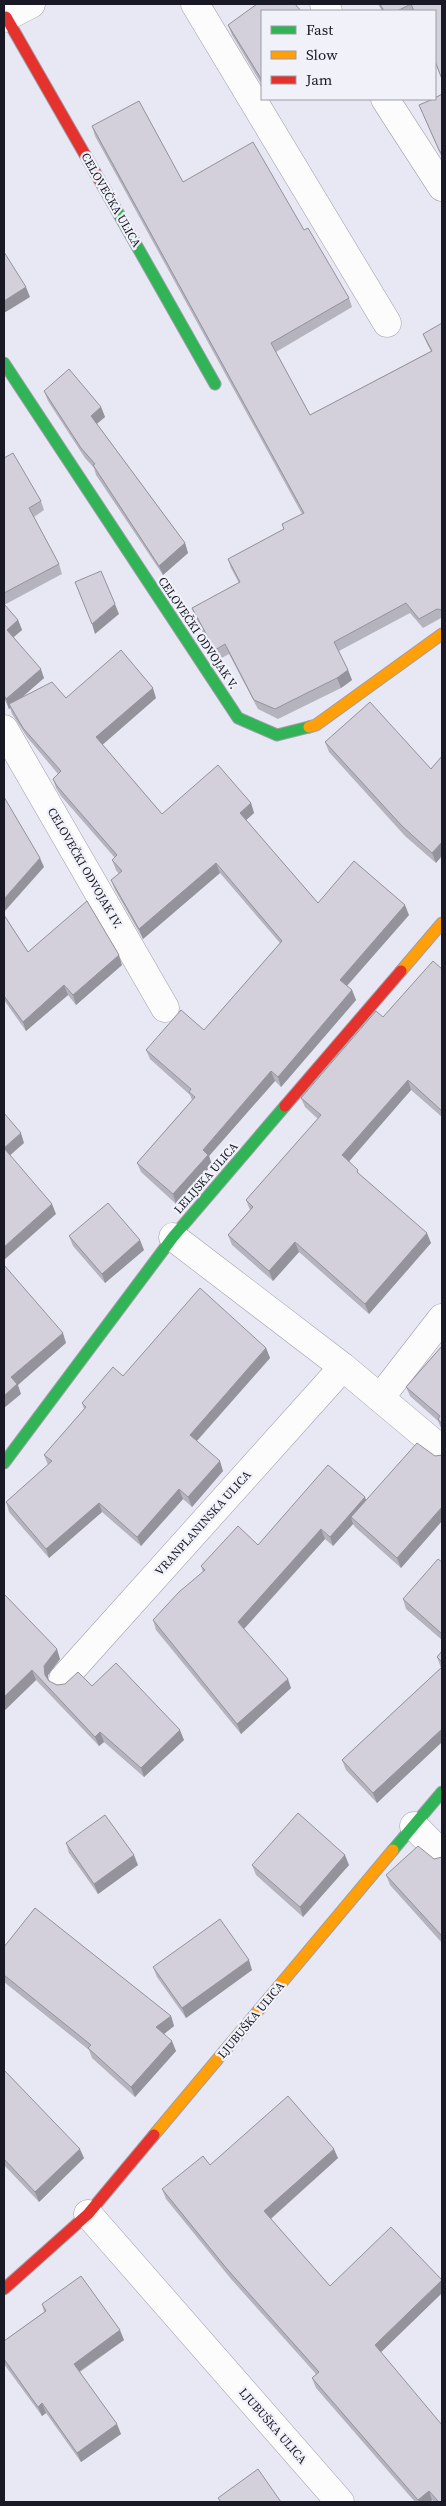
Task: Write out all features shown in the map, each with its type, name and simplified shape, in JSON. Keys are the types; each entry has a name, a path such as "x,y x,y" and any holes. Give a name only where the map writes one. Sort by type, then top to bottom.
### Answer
{"street":[{"name":"CELOVEČKA ULICA","path":"31,4 5,18 215,384"},
{"path":"195,4 387,323"},
{"path":"386,100 442,187"},
{"name":"CELOVEČKI ODVOJAK V.","path":"4,363 238,718 277,735 316,724 442,634"},
{"name":"CELOVEČKI ODVOJAK IV.","path":"4,729 165,1008"},
{"name":"LELIJSKA ULICA","path":"4,1461 174,1237 442,923"},
{"path":"174,1237 343,1367 442,1450"},
{"path":"380,1398 442,1318"},
{"name":"VRANPLANINSKA ULICA","path":"62,1679 343,1367"},
{"name":"LJUBUŠKA ULICA","path":"4,2289 88,2214 442,1792"},
{"path":"414,1826 442,1854"},
{"name":"LJUBUŠKA ULICA","path":"88,2214 340,2502"}],"building":[{"path":"257,4 295,4 300,10 261,10 261,78 228,25"},
{"path":"380,4 411,4 399,10 383,10"},
{"path":"411,4 442,4 442,79 436,64 436,10 414,10"},
{"path":"442,94 442,154 419,105 431,100 436,100 436,97"},
{"path":"139,101 183,182 253,142 304,230 308,228 349,298 271,343 310,415 432,351 423,334 442,323 442,610 437,609 419,619 406,603 334,642 348,670 337,678 275,709 254,700 225,644 215,650 192,608 240,582 228,559 284,529 282,524 304,513 92,126"},
{"path":"4,252 26,287 4,301"},
{"path":"69,369 101,407 91,416 185,543 159,566 93,465 95,464 81,448 44,391"},
{"path":"13,453 41,501 29,508 59,564 4,593 4,458"},
{"path":"101,571 115,604 92,624 75,582"},
{"path":"4,604 18,620 7,630 41,669 6,699 4,695"},
{"path":"121,650 153,688 96,737 162,814 218,765 251,803 240,813 318,903 354,861 405,905 340,980 352,990 278,1077 271,1071 203,1150 208,1155 173,1194 137,1163 195,1097 189,1092 191,1089 146,1050 181,1010 204,1030 282,941 216,863 139,929 111,880 122,871 112,860 117,855 57,786 53,779 61,771 23,728 9,704 52,682 66,698"},
{"path":"370,702 431,769 442,756 442,842 432,853 402,826 325,742"},
{"path":"4,797 40,858 4,899"},
{"path":"87,901 119,955 73,995 64,985 23,1022 4,996 4,915 28,952"},
{"path":"433,961 442,969 442,1111 408,1080 342,1155 358,1170 357,1172 427,1233 365,1304 295,1242 269,1271 228,1235 253,1207 246,1200 321,1115 301,1098 376,1011 383,1017"},
{"path":"4,1113 21,1133 4,1148"},
{"path":"4,1148 52,1204 4,1247"},
{"path":"108,1203 140,1240 102,1274 69,1236"},
{"path":"4,1265 63,1333 11,1377 17,1384 4,1396"},
{"path":"200,1288 266,1348 190,1435 220,1461 188,1497 179,1489 137,1537 99,1503 46,1549 6,1502 52,1461 44,1455 86,1407 82,1403 113,1367 123,1376"},
{"path":"442,1346 442,1424 438,1419 440,1416 406,1387"},
{"path":"417,1443 435,1456 442,1455 442,1507 397,1558 351,1517"},
{"path":"328,1465 365,1497 330,1537 321,1529 238,1622 288,1679 237,1724 153,1620 179,1592 205,1570 201,1566 238,1526 258,1545"},
{"path":"438,1559 442,1562 442,1634 403,1599"},
{"path":"4,1594 57,1649 44,1666 45,1675 49,1681 57,1685 65,1684 78,1672 92,1686 116,1663 180,1730 141,1768 100,1732 95,1737 32,1670 4,1697"},
{"path":"442,1651 442,1662 437,1657"},
{"path":"442,1667 442,1729 373,1793 342,1760"},
{"path":"298,1813 345,1855 300,1907 252,1865"},
{"path":"105,1815 134,1855 94,1884 66,1843"},
{"path":"418,1846 434,1859 442,1857 442,1936 386,1875"},
{"path":"35,1908 171,2016 156,2027 172,2041 131,2087 88,2048 91,2045 4,1975 4,1947"},
{"path":"220,1919 249,1960 182,2008 153,1967"},
{"path":"4,2070 80,2149 35,2192 4,2159"},
{"path":"288,2096 334,2149 264,2211 330,2286 391,2227 442,2280 375,2345 442,2425 442,2502 439,2502 429,2491 418,2500 312,2378 319,2372 227,2269 162,2189 203,2156 210,2165"},
{"path":"81,2276 120,2330 74,2364 117,2424 77,2453 42,2403 38,2407 4,2359 4,2341 46,2311 42,2304"},
{"path":"258,2469 281,2502 221,2502 218,2498"}],"traffic: fast":[{"path":"104,188 215,384"},
{"path":"4,363 238,718 277,735 309,727"},
{"path":"4,1463 173,1237 285,1106"},
{"path":"393,1850 442,1792"}],"traffic: slow":[{"path":"309,727 316,725 442,634"},
{"path":"401,971 442,923"},
{"path":"154,2135 393,1850"}],"traffic: jam":[{"path":"6,17 104,188"},
{"path":"285,1106 401,971"},
{"path":"4,2289 88,2214 154,2135"}]}
